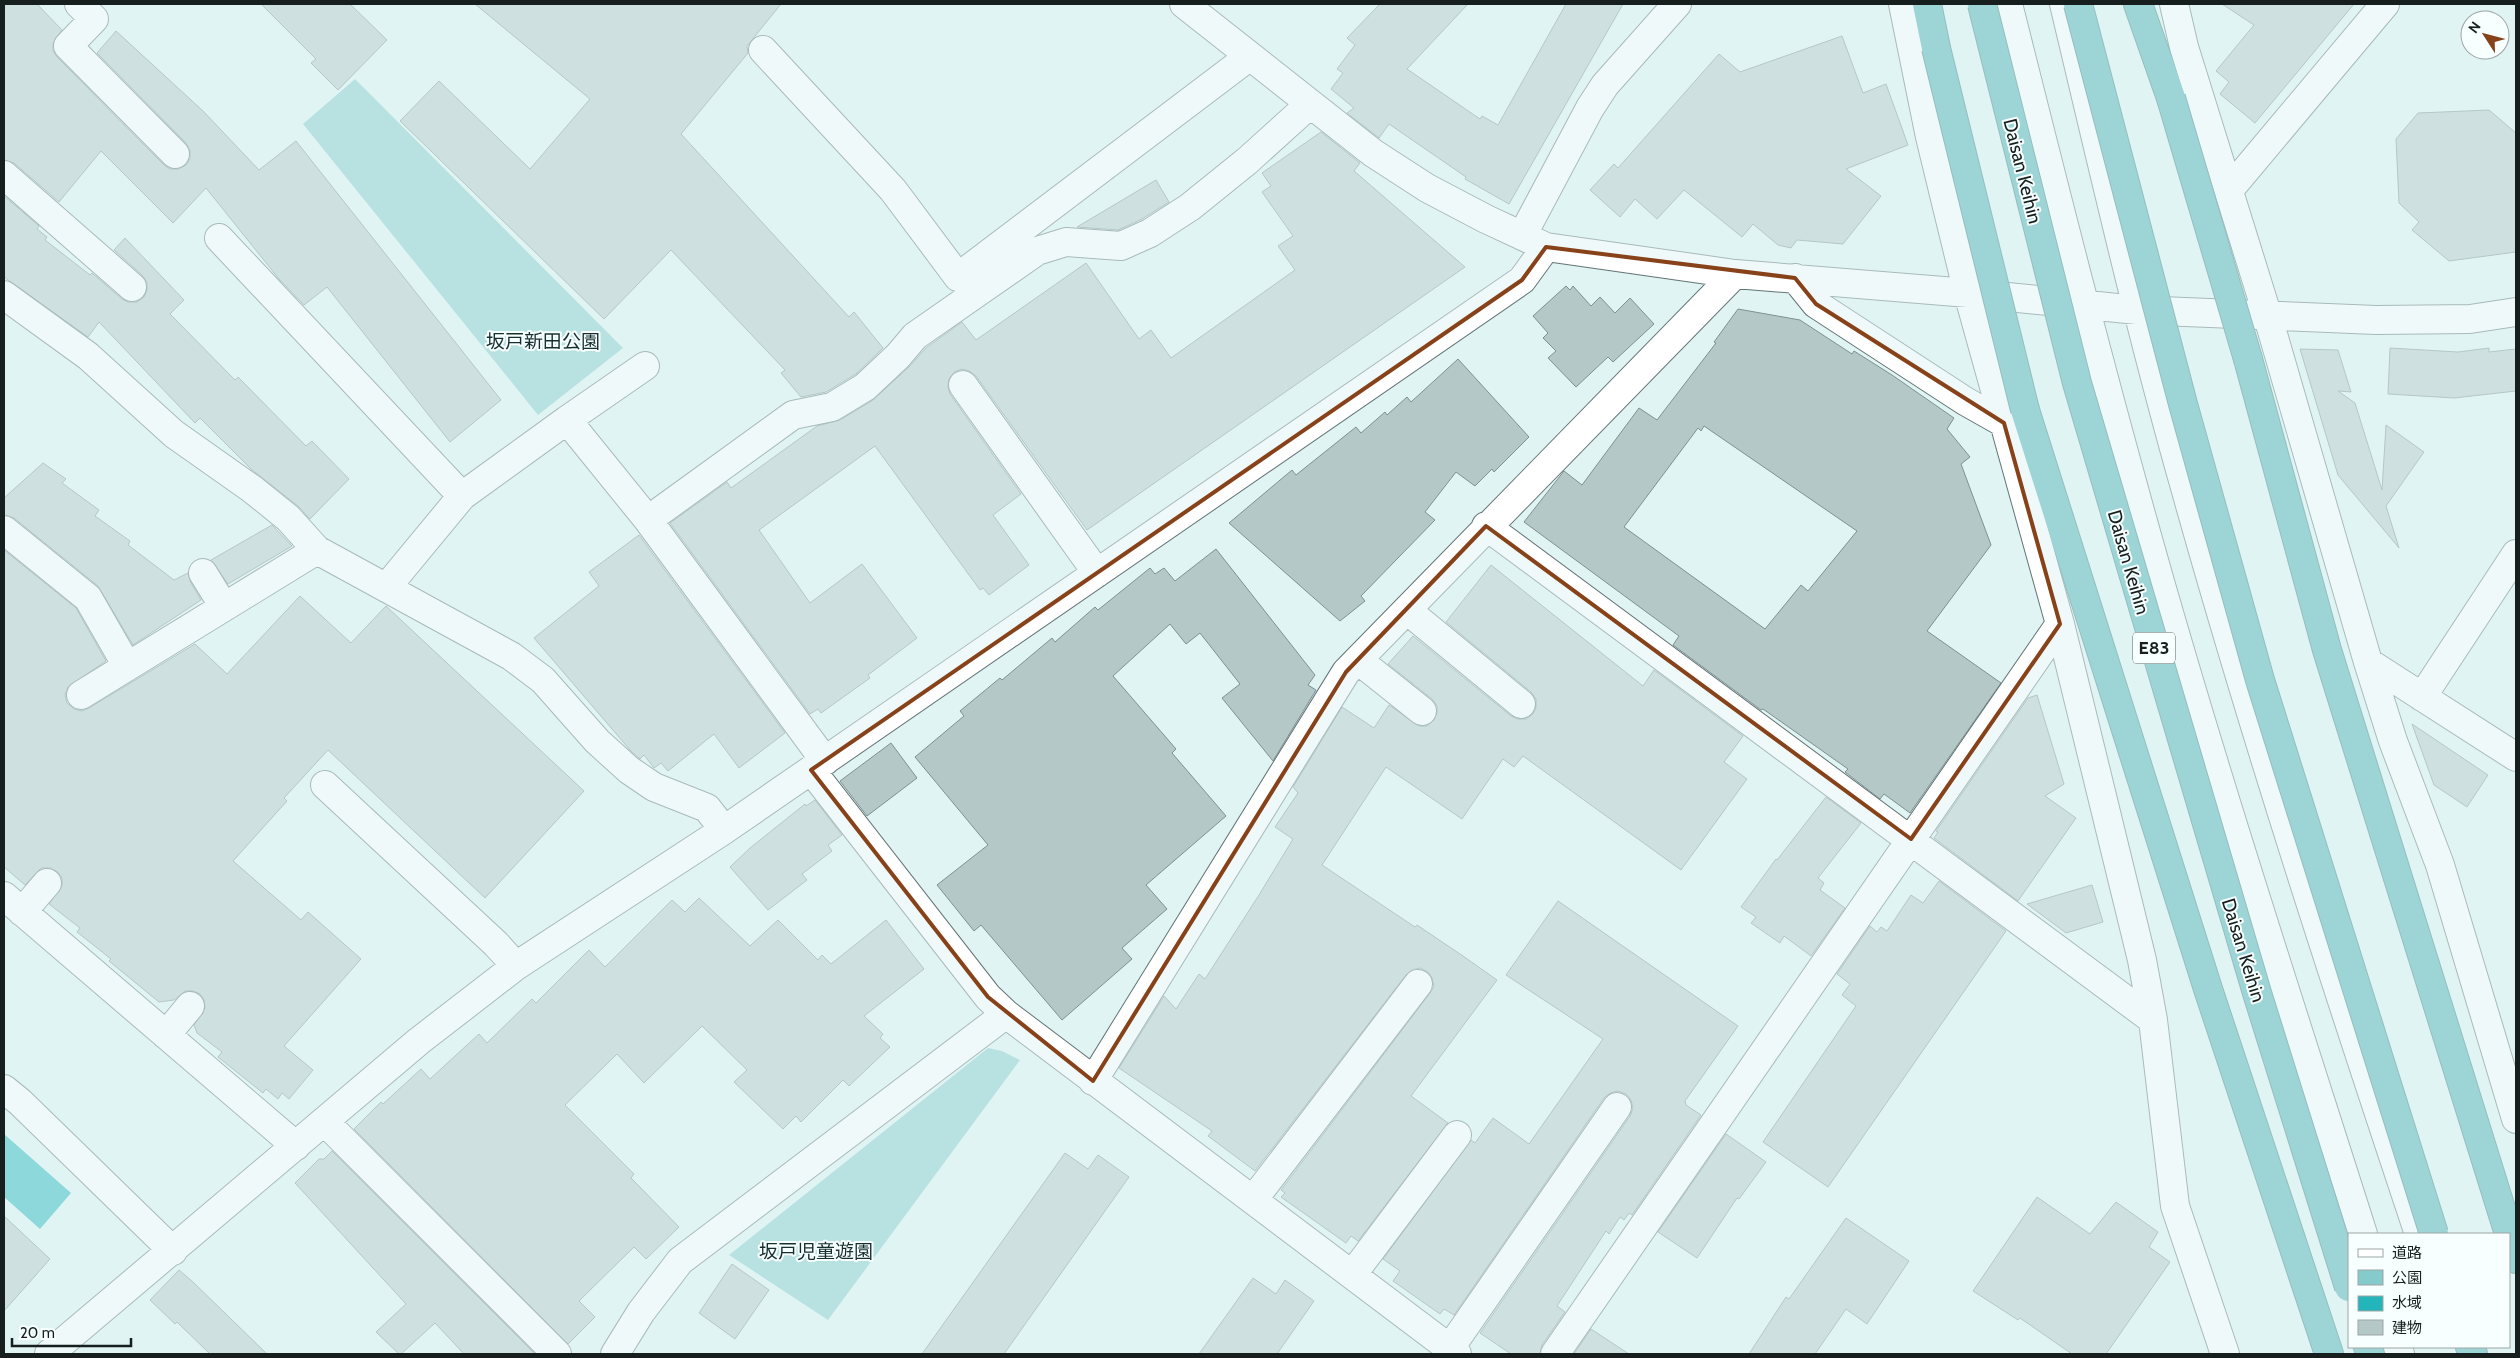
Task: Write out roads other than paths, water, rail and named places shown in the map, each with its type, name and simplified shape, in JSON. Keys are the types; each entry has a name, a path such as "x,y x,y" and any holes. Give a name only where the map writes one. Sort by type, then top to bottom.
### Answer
{"highway":[{"path":"1927,4 2025,410 2208,989 2329,1354"},
{"name":"Daisan Keihin","path":"1982,4 2077,383 2254,983 2348,1284"},
{"path":"2078,4 2183,404 2260,680 2434,1233"},
{"path":"2138,4 2171,98 2248,359 2327,650 2508,1233"},
{"path":"2510,1238 2516,1259"}],"street":[{"path":"79,4 94,18 68,46 175,154"},
{"path":"1184,4 1373,153 1426,188 1534,241 1734,274 1968,292 2136,310 2376,320 2470,319 2516,312"},
{"path":"49,1354 173,1251 419,1040 516,966 724,830 1522,280 1534,241 1590,108 1605,85 1677,4"},
{"path":"1903,4 1930,137 1968,292 2060,624 2142,960 2153,1020 2175,1206 2225,1354"},
{"path":"2008,4 2083,304 2156,566 2242,852 2362,1233"},
{"path":"2064,4 2136,310 2186,492 2297,866 2419,1233"},
{"path":"2174,4 2184,47 2268,316 2368,662 2394,741 2440,866 2516,1119"},
{"path":"2229,190 2386,4"},
{"path":"763,50 893,190 958,277 1250,56"},
{"path":"648,520 792,415 832,407 865,387 898,356 915,336 1037,251 1066,242 1121,246 1150,233 1190,207 1247,161 1310,104"},
{"path":"4,175 132,287"},
{"path":"219,238 462,496"},
{"path":"1093,1081 1346,672 1408,611 1486,526 1734,274"},
{"path":"1795,278 1816,304 1965,401 2004,423"},
{"path":"4,295 88,356 174,434 252,489 288,518 317,550 524,666 543,680 597,741 629,770 654,787 707,808 724,830"},
{"path":"386,588 462,496 645,366"},
{"path":"963,385 1097,573"},
{"path":"567,420 648,520 818,765 988,997 1006,1014 1093,1081 1352,1275 1440,1348 1617,1107"},
{"path":"1486,526 2153,1020"},
{"path":"4,530 88,598 128,666"},
{"path":"81,695 317,550"},
{"path":"2422,697 2516,554"},
{"path":"204,573 224,608"},
{"path":"1408,611 1522,704"},
{"path":"1555,1354 2060,624"},
{"path":"1358,660 1422,711"},
{"path":"2368,662 2516,757"},
{"path":"325,785 496,944 516,966"},
{"path":"47,883 13,904 296,1146"},
{"path":"1253,1200 1418,984"},
{"path":"166,1035 190,1006"},
{"path":"615,1354 641,1312 680,1261 1006,1014"},
{"path":"4,1089 20,1102 173,1251"},
{"path":"325,1122 557,1354"},
{"path":"1352,1275 1457,1135"}],"water":[{"path":"4,1134 71,1193 40,1229 4,1197"}],"park label":[{"name":"坂戸新田公園","path":"543,341"},
{"name":"坂戸児童遊園","path":"816,1251"}]}
